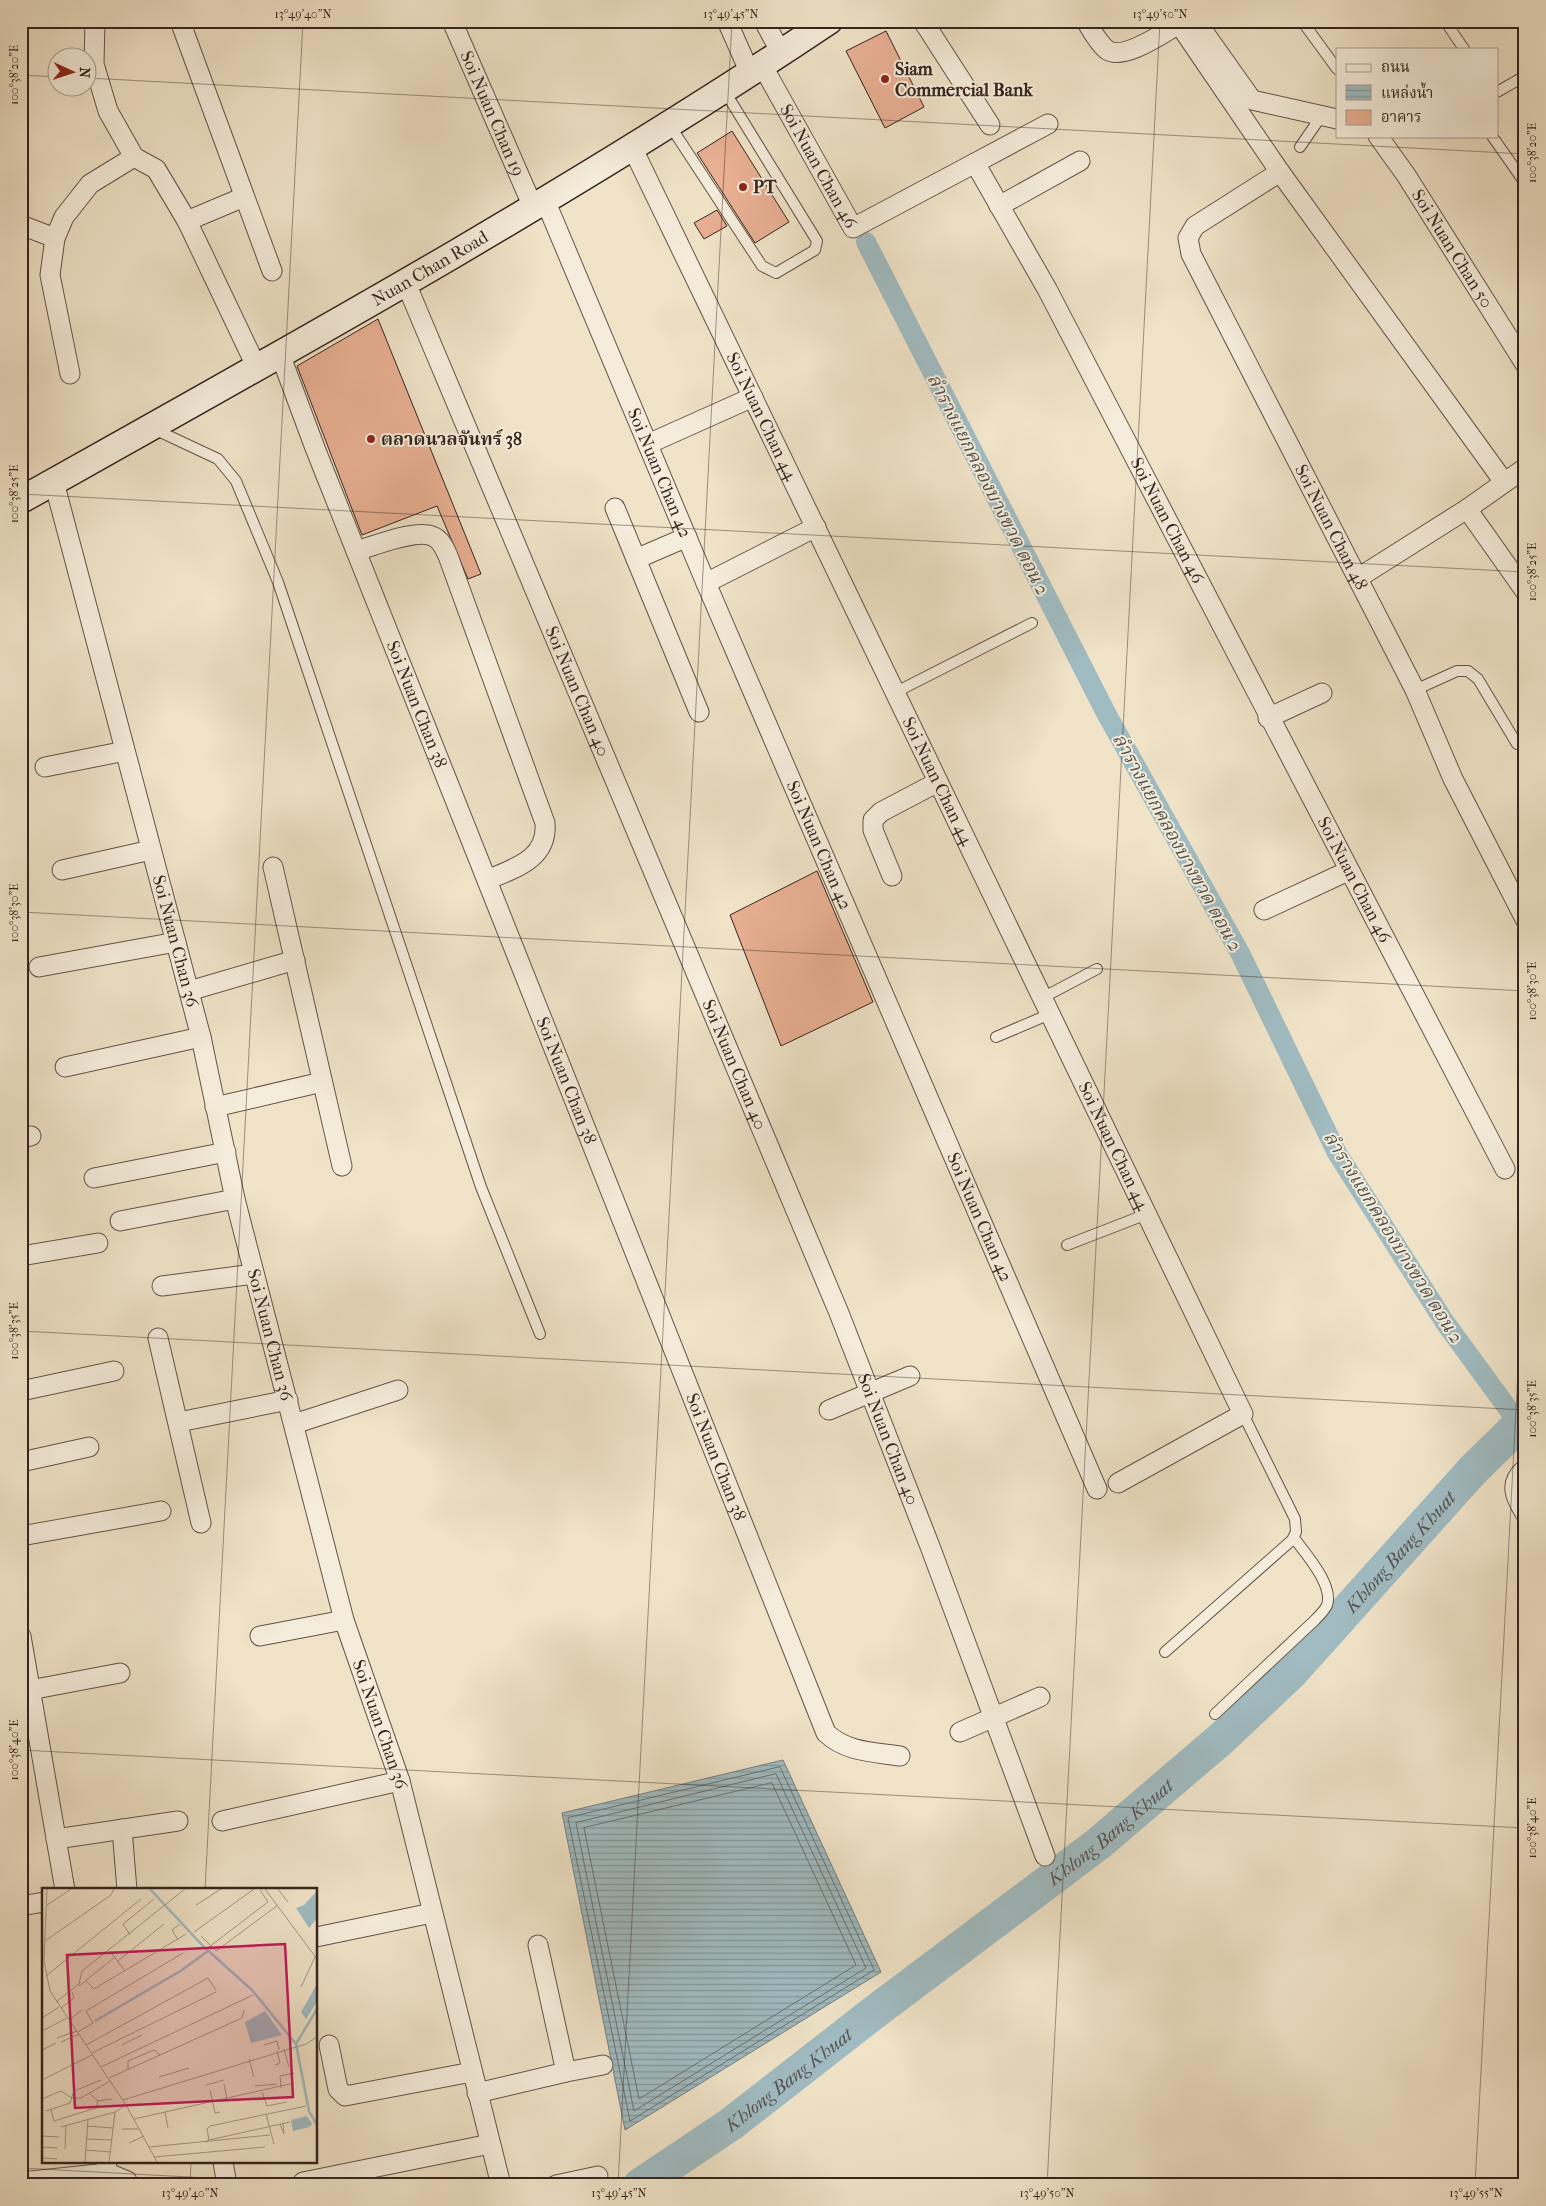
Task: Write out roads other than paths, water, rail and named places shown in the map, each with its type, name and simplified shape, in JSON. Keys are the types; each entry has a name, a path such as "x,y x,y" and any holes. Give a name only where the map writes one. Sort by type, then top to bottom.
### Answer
{"main road":[{"name":"Nuan Chan Road","path":"21,500 257,368 539,203 830,21"}],"street":[{"path":"95,21 94,64 108,111 134,157 156,169 187,221 257,368"},
{"path":"180,21 272,270"},
{"name":"Soi Nuan Chan 19","path":"452,21 539,203"},
{"path":"727,21 764,64"},
{"path":"764,21 764,64"},
{"path":"923,21 990,125"},
{"path":"1086,21 1100,44 1107,50 1118,54 1132,50 1184,22"},
{"path":"1184,22 1252,100 1329,117"},
{"path":"1184,22 1280,172 1504,482"},
{"name":"Soi Nuan Chan 46","path":"764,64 853,228 975,163 1047,289 1268,718 1504,1169"},
{"path":"975,163 1048,124"},
{"name":"Soi Nuan Chan 50","path":"1379,138 1406,175 1525,364"},
{"name":"Soi Nuan Chan 44","path":"632,146 1243,1414"},
{"path":"70,374 50,275 55,238 64,217 90,184 134,157"},
{"path":"999,206 1080,161"},
{"name":"Soi Nuan Chan 48","path":"1280,172 1195,226 1188,238 1191,254 1415,690 1454,778 1525,919"},
{"path":"187,221 244,197"},
{"name":"Soi Nuan Chan 42","path":"539,203 648,444 706,583 1097,1489"},
{"path":"21,225 55,238"},
{"name":"Soi Nuan Chan 40","path":"405,281 839,1313 1045,1856"},
{"name":"Soi Nuan Chan 38","path":"280,354 356,551 826,1733 835,1741 855,1750 900,1756"},
{"path":"648,444 754,397"},
{"path":"1358,578 1467,508 1525,468"},
{"name":"Soi Nuan Chan 36","path":"54,482 189,991 254,1274 344,1620 400,1781 501,2185"},
{"path":"615,508 699,712"},
{"path":"1467,508 1525,591"},
{"path":"706,583 816,527"},
{"path":"356,551 419,534 432,536 438,540 448,556 545,823 545,841 536,854 515,868 487,880"},
{"path":"636,559 687,537"},
{"path":"1268,718 1322,693"},
{"path":"45,766 126,750"},
{"path":"892,876 873,830 873,820 881,812 938,782"},
{"path":"62,870 151,850"},
{"path":"273,867 342,1166"},
{"path":"1264,910 1348,871"},
{"path":"40,967 176,942"},
{"path":"189,991 295,960"},
{"path":"65,1067 200,1037"},
{"path":"215,1107 322,1082"},
{"path":"94,1178 226,1152"},
{"path":"120,1221 236,1199"},
{"path":"21,1256 98,1243"},
{"path":"162,1286 254,1274"},
{"path":"158,1338 201,1523"},
{"path":"21,1391 114,1372"},
{"path":"829,1410 910,1376"},
{"path":"294,1424 398,1390"},
{"path":"179,1422 288,1400"},
{"path":"1118,1484 1243,1414"},
{"path":"21,1462 89,1447"},
{"path":"1525,1469 1517,1476 1513,1488 1517,1501 1525,1513"},
{"path":"21,1536 160,1511"},
{"path":"260,1636 344,1620"},
{"path":"21,1636 66,1888"},
{"path":"30,1690 120,1673"},
{"path":"960,1732 1040,1697"},
{"path":"222,1821 400,1781"},
{"path":"56,1839 178,1821"},
{"path":"122,1829 127,1888"},
{"path":"21,1906 42,1902"},
{"path":"318,1937 432,1913"},
{"path":"538,1945 566,2072"},
{"path":"329,2045 338,2089 345,2096 472,2072"},
{"path":"477,2093 603,2065"},
{"path":"303,2182 490,2144"},
{"path":"223,2164 227,2185"},
{"path":"21,2182 58,2181 107,2168 127,2181 128,2185"},
{"path":"556,2185 598,2176"}],"lane":[{"path":"1302,21 1336,68"},
{"path":"1445,21 1463,48"},
{"path":"1498,91 1525,76"},
{"path":"668,123 762,266 776,273 816,250 817,241 723,89"},
{"path":"1300,147 1329,117"},
{"path":"1493,138 1525,183"},
{"path":"151,428 218,459 236,480 278,582 481,1187 540,1334"},
{"path":"896,692 1032,623"},
{"path":"1415,690 1457,671 1468,671 1478,680 1517,744"},
{"path":"996,1037 1046,1006 1097,969"},
{"path":"1067,1245 1146,1214"},
{"path":"1165,1652 1294,1538 1297,1529 1295,1519 1243,1414"},
{"path":"1215,1714 1315,1620 1327,1605 1328,1595 1323,1579 1294,1538"}],"water":[{"path":"783,1760 881,1972 625,2130 562,1813"}],"waterway":[{"name":"ลำรางแยกคลองบางขวด ตอน 2","path":"866,242 1106,713 1241,955 1337,1153 1444,1321 1520,1425"},
{"name":"Khlong Bang Khuat","path":"640,2185 731,2124 876,2011 1098,1844 1222,1738 1291,1673 1472,1471 1525,1419"}],"place":[{"name":"Siam Commercial Bank","path":"885,79"},
{"name":"PT","path":"743,187"},
{"name":"ตลาดนวลจันทร์ 38","path":"371,439"}]}
